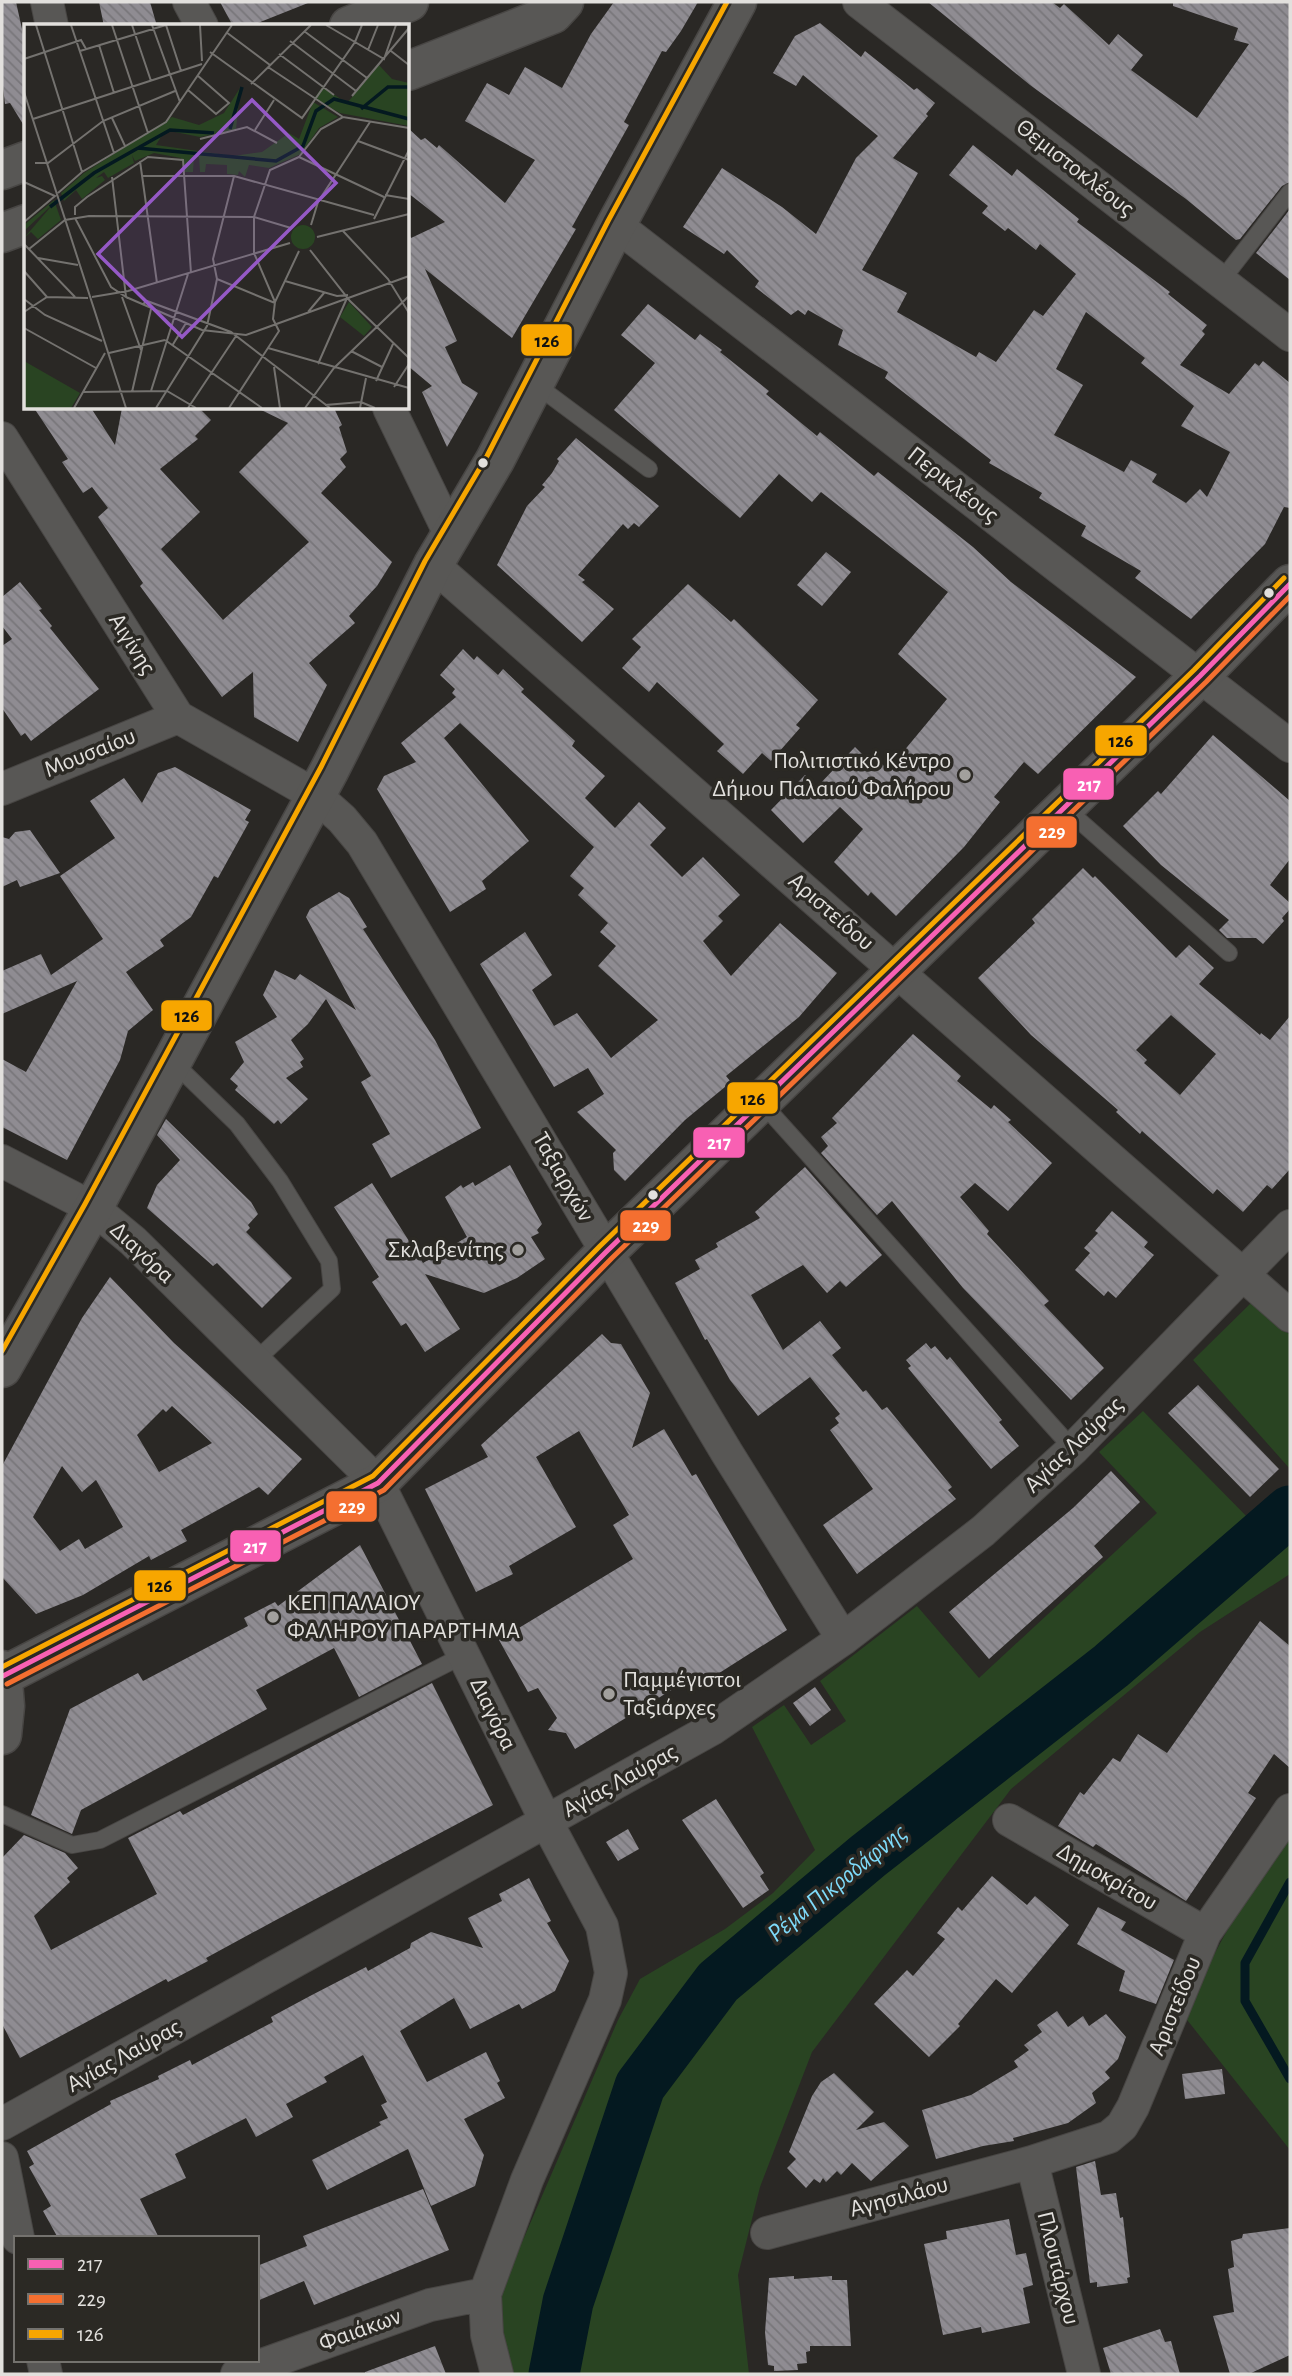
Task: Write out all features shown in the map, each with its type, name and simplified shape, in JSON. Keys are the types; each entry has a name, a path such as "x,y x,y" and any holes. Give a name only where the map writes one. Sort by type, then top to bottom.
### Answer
{"street":[{"path":"47,2 52,24"},
{"path":"189,2 200,24"},
{"path":"354,24 409,2"},
{"path":"410,70 553,14 564,2"},
{"path":"2,1368 173,1061 316,795 441,550 495,460 616,225 737,2"},
{"name":"Θεμιστοκλέους","path":"859,2 1290,335"},
{"path":"2,170 24,161"},
{"path":"2,233 24,224"},
{"name":"Περικλέους","path":"616,225 1290,746"},
{"name":"Αριστείδου","path":"390,410 441,550 897,971 1290,1316"},
{"name":"Αιγίνης","path":"2,438 178,717 316,795"},
{"path":"2,1735 5,1706 3,1673 378,1483 607,1252 1200,676 1290,584"},
{"name":"Μουσαίου","path":"2,789 178,717"},
{"name":"Ταξιαρχών","path":"316,795 342,818 362,843 843,1639"},
{"name":"Διαγόρα","path":"2,1161 93,1208 133,1241 378,1483 547,1823 602,1926 611,1973 605,2000 527,2180 485,2294"},
{"name":"Αγίας Λαύρας","path":"2,2124 712,1729 843,1639 983,1531 1073,1449 1290,1226"},
{"name":"Αριστείδου","path":"1032,2162 1108,2137 1122,2126 1133,2107 1205,1933 1290,1810"},
{"name":"Δημοκρίτου","path":"1009,1820 1205,1933"},
{"path":"2,2158 18,2236"},
{"name":"Αγησιλάου","path":"767,2233 1032,2162"},
{"name":"Πλουτάρχου","path":"1032,2162 1084,2374"},
{"path":"485,2294 487,2335 497,2374"},
{"name":"Φαιάκων","path":"237,2374 430,2305 485,2294"}],"lane":[{"path":"1221,281 1290,192"},
{"path":"535,384 649,469"},
{"path":"1065,808 1229,953"},
{"path":"173,1061 237,1124 279,1181 329,1261 332,1289 254,1362"},
{"path":"762,1103 1073,1449"},
{"path":"2,1814 72,1845 100,1840 464,1655"}],"green space":[{"path":"1253,1301 1290,1335 1290,1469 1193,1360"},
{"path":"1143,1411 1258,1528 1290,1500 1290,1574 1200,1632 1011,1789 812,2052 760,2187 738,2275 749,2374 509,2374 498,2334 501,2291 618,2020 640,1979 725,1929 773,1893 815,1850 752,1727 784,1705 811,1745 846,1721 820,1681 917,1606 979,1678 1157,1513 1099,1452"},
{"path":"1290,1838 1290,2150 1184,2016 1231,1923"}],"building":[{"path":"2,2 16,2 24,38 24,126 10,103 5,104 2,79"},
{"path":"99,2 150,2 156,24 104,24"},
{"path":"220,2 308,2 255,24 232,24"},
{"path":"614,2 698,2 666,52 662,51 624,122 629,125 572,227 576,229 512,338 425,269 457,341 445,347 462,383 478,393 447,447 422,392 432,386 410,368 410,236 411,238 445,222 410,195 410,130 421,140 425,138 437,148 439,145 505,203 535,160 465,121 487,83 509,95 525,67 562,88 591,34"},
{"path":"928,2 1052,2 1060,8 1064,4 1109,45 1118,34 1143,55 1131,70 1197,118 1249,44 1234,40 1238,28 1173,6 1173,2 1290,2 1290,182 1282,186 1240,239 1236,240 1186,199 1030,85"},
{"path":"820,23 861,57 865,51 935,103 926,114 928,116 893,158 918,173 862,270 907,293 897,312 976,357 979,352 996,362 1034,310 1043,316 1076,274 1040,244 1036,250 1008,228 1005,231 982,213 988,206 949,175 973,145 1012,176 1017,169 1079,219 1077,222 1170,292 1168,294 1207,325 1202,331 1205,334 1180,365 1229,394 1255,363 1259,366 1263,361 1290,383 1290,508 1284,507 1265,544 1191,619 1135,578 1141,571 1081,536 1086,526 1039,498 1042,493 989,463 991,460 885,378 888,372 838,345 843,330 808,310 805,315 798,310 791,315 755,287 759,281 727,250 724,254 683,227 722,168 782,207 816,234 856,158 878,136 803,75 796,86 773,73 795,36","holes":["1086,312 1145,358 1141,363 1194,406 1181,426 1230,452 1207,497 1200,489 1186,503 1152,482 1157,474 1131,460 1124,472 1054,435 1083,385 1056,369"]},
{"path":"1290,209 1290,280 1256,253"},
{"path":"648,304 695,340 700,334 722,350 720,352 769,391 766,394 817,436 820,432 874,476 878,472 973,547 1011,582 1136,677 1038,774 1024,762 994,797 1000,802 964,847 896,916 871,892 868,896 834,862 863,829 840,807 803,843 771,810 805,775 817,787 855,747 874,766 879,761 888,770 947,699 898,654 948,592 821,492 812,502 779,474 740,518 614,410 655,363 621,335"},
{"path":"35,410 92,410 115,445 122,410 201,410 211,420 195,436 198,439 160,469 200,512 161,549 223,620 309,542 239,472 288,423 261,410 335,410 342,425 339,427 347,452 340,459 346,467 321,493 392,562 377,586 349,616 355,623 309,663 327,685 298,742 254,717 253,672 222,697 140,586 143,583 98,517 108,508 92,487 83,493 62,462 68,459"},
{"path":"576,438 659,506 639,527 634,523 628,529 623,524 578,575 585,580 582,582 614,609 582,642 497,565 527,506 545,487 542,485 559,461 557,459"},
{"path":"826,552 851,572 822,606 797,585"},
{"path":"20,582 42,609 39,610 52,626 50,628 99,689 31,741 25,733 21,736 2,708 2,646 12,639 2,626 2,597"},
{"path":"688,584 731,622 734,619 818,700 796,725 800,728 771,761 762,753 743,774 717,751 724,744 657,682 649,692 622,668 641,647 632,639"},
{"path":"463,649 474,660 477,656 498,675 503,669 524,689 521,692 575,741 572,746 605,776 585,798 615,828 639,802 666,828 650,845 682,877 703,857 740,895 718,916 723,921 703,941 731,976 780,923 837,973 799,1017 726,1076 731,1082 685,1120 625,1181 614,1170 613,1153 616,1150 577,1112 604,1094 588,1068 554,1087 480,964 525,932 552,975 532,990 554,1026 577,1013 611,1058 658,1020 598,966 616,946 600,932 608,923 578,895 584,888 570,876 594,847 460,723 444,738 529,841 482,881 486,889 450,912 377,789 384,776 416,762 401,743 456,697 452,693 455,689 440,675"},
{"path":"1213,735 1290,801 1290,859 1270,885 1290,903 1290,909 1282,918 1284,921 1263,944 1256,938 1227,938 1219,930 1229,920 1161,865 1123,826 1158,791 1161,794"},
{"path":"175,767 251,810 245,820 249,822 218,878 214,876 191,917 160,940 164,946 126,972 153,1010 128,1031 120,1060 67,1160 2,1127 2,1059 26,1072 77,981 2,1014 2,971 41,954 51,975 103,939 60,876 115,838 90,801 124,778 142,803 158,773"},
{"path":"30,830 60,873 20,887 17,880 2,887 2,837 9,839 15,832"},
{"path":"1083,868 1093,878 1095,876 1176,958 1189,945 1214,968 1199,984 1260,1035 1261,1033 1270,1040 1290,1016 1290,1169 1272,1189 1267,1185 1243,1212 1217,1189 1213,1194 1142,1131 1140,1134 1116,1112 1118,1110 1031,1035 978,978 1035,923 1032,919","holes":["1171,1015 1216,1054 1180,1095 1144,1063 1147,1060 1136,1050"]},
{"path":"339,892 349,898 367,927 363,929 435,1040 481,1128 391,1178 372,1144 390,1134 361,1082 371,1076 326,999 308,1024 291,1040 304,1059 300,1062 303,1067 286,1078 308,1099 281,1124 278,1120 274,1124 235,1090 238,1086 230,1079 244,1062 235,1042 277,1017 263,995 275,970 295,980 300,974 356,1010 306,917 310,909"},
{"path":"913,1034 961,1076 957,1081 991,1109 994,1105 1011,1120 1008,1122 1052,1163 1008,1211 975,1183 960,1197 989,1231 987,1234 1049,1301 1044,1305 1104,1368 1071,1400 963,1288 892,1201 877,1215 821,1153 828,1146 821,1137 837,1123 832,1118"},
{"path":"166,1119 251,1202 258,1214 248,1225 250,1228 246,1232 292,1278 262,1308 217,1263 213,1266 147,1208 157,1185 180,1160 157,1135"},
{"path":"510,1165 542,1224 537,1230 539,1233 531,1237 545,1259 517,1278 484,1293 425,1274 460,1329 425,1352 406,1323 401,1326 372,1282 379,1277 334,1207 372,1183 423,1263 467,1237 445,1197 461,1185 463,1188 473,1182 475,1186"},
{"path":"805,1167 882,1255 846,1287 840,1281 827,1293 803,1265 751,1295 783,1350 820,1321 841,1348 832,1355 882,1410 887,1407 952,1487 948,1490 956,1499 857,1574 823,1525 873,1489 830,1430 839,1423 835,1418 840,1414 810,1377 758,1416 730,1380 707,1339 705,1340 675,1283 700,1269 695,1260 718,1247 716,1243 760,1218 755,1212"},
{"path":"1112,1211 1148,1242 1144,1247 1154,1255 1116,1298 1108,1291 1104,1296 1075,1270 1090,1253 1084,1248 1098,1233 1095,1231"},
{"path":"110,1277 174,1343 302,1459 268,1495 259,1487 181,1530 187,1541 151,1560 149,1556 83,1595 36,1614 2,1577 2,1466 82,1318","holes":["172,1406 212,1443 159,1472 137,1435 163,1409 166,1412","62,1466 82,1492 96,1480 123,1527 85,1549 79,1539 60,1551 33,1517"]},
{"path":"602,1334 611,1343 621,1344 650,1393 632,1448 664,1429 692,1476 696,1474 787,1630 702,1684 696,1675 575,1749 566,1733 548,1730 557,1718 538,1688 528,1692 499,1640 633,1559 613,1525 629,1515 579,1431 536,1457 576,1527 509,1566 513,1574 476,1592 425,1489 488,1457 481,1445"},
{"path":"926,1343 931,1349 935,1346 947,1360 950,1357 1002,1420 999,1422 1019,1446 991,1469 908,1368 911,1366 906,1360"},
{"path":"1198,1385 1279,1469 1250,1497 1168,1413"},
{"path":"1111,1471 1140,1502 1094,1546 1103,1557 989,1659 949,1612 1073,1508"},
{"path":"360,1545 422,1664 359,1697 334,1648 256,1690 267,1709 81,1810 72,1834 31,1815 70,1709 138,1673 143,1681 248,1626 244,1618 275,1602 278,1606"},
{"path":"1260,1621 1290,1646 1290,1768 1274,1754 1248,1793 1256,1798 1186,1901 1096,1844 1093,1847 1058,1826 1080,1792 1084,1795 1113,1758 1120,1762 1138,1734 1167,1753"},
{"path":"432,1683 493,1805 206,1958 208,1961 168,1982 166,1979 20,2058 2,2024 2,1858 24,1835 65,1853 78,1868 67,1878 70,1882 34,1916 51,1950 157,1894 128,1838 180,1811 183,1815"},
{"path":"815,1687 831,1710 810,1726 793,1703"},
{"path":"716,1799 764,1873 760,1876 769,1890 743,1908 682,1820"},
{"path":"628,1829 639,1849 618,1861 606,1842"},
{"path":"992,1876 1027,1905 1035,1896 1069,1925 1012,1993 996,1979 958,2024 960,2026 929,2057 874,2004 907,1970 913,1976 945,1939 937,1933 958,1907 962,1911"},
{"path":"529,1878 551,1921 547,1923 569,1961 555,1991 522,2009 519,2004 470,2029 454,1998 400,2031 427,2082 486,2052 505,2098 464,2119 484,2155 475,2186 431,2206 408,2149 327,2190 312,2160 381,2125 379,2122 388,2118 381,2105 387,2102 363,2055 324,2077 327,2082 286,2104 293,2117 256,2137 246,2118 175,2154 186,2178 140,2199 158,2236 57,2236 43,2211 51,2206 29,2167 34,2164 27,2151 111,2104 110,2101 159,2079 158,2076 190,2060 192,2065 273,2022 271,2017 310,1996 366,1967 368,1971 410,1948 411,1943 431,1932 483,1948 468,1918 502,1901 499,1894"},
{"path":"1098,1907 1126,1922 1121,1930 1174,1960 1156,2004 1119,1991 1125,1971 1077,1944"},
{"path":"1057,2011 1068,2027 1083,2016 1089,2026 1106,2014 1126,2037 1118,2059 1105,2072 1110,2078 1092,2093 1096,2103 1068,2123 1013,2138 1014,2141 936,2159 922,2110 971,2095 1018,2067 1014,2061 1029,2050 1024,2045 1042,2032 1037,2025"},
{"path":"1222,2069 1225,2094 1185,2099 1182,2074"},
{"path":"834,2073 874,2112 856,2130 884,2122 909,2146 871,2181 852,2163 841,2175 837,2171 826,2182 823,2178 820,2183 814,2179 806,2188 787,2168 796,2159 789,2152 812,2096 821,2082"},
{"path":"1095,2161 1101,2195 1116,2193 1120,2218 1123,2217 1130,2277 1127,2278 1128,2283 1097,2287 1097,2282 1090,2283 1076,2167"},
{"path":"423,2189 449,2250 314,2305 304,2281 259,2300 259,2265 307,2246 303,2236"},
{"path":"1009,2219 1016,2255 1026,2253 1033,2285 1023,2288 1030,2323 982,2333 981,2327 943,2335 924,2244 947,2239 946,2231"},
{"path":"1290,2228 1290,2355 1249,2374 1230,2374 1213,2316 1234,2312 1228,2269 1234,2267 1231,2241 1242,2238 1243,2234"},
{"path":"794,2276 794,2279 832,2276 832,2280 847,2280 851,2346 810,2346 810,2351 806,2352 807,2363 797,2364 798,2370 774,2371 774,2366 768,2365 765,2332 769,2278"},
{"path":"1160,2329 1165,2342 1171,2341 1180,2374 1111,2374 1103,2348"},
{"path":"435,2346 446,2374 365,2374 365,2372"}],"waterway":[{"name":"Ρέμα Πικροδάφνης","path":"554,2374 568,2302 640,2086 718,1982 868,1856 1111,1666 1290,1511"},
{"path":"1290,1882 1245,1963 1245,2001 1290,2079"}],"transit line":[{"name":"126","path":"2,1351 85,1204 321,767 425,561 487,456 608,221 727,2"},
{"name":"126","path":"2,1667 373,1476 600,1246 1194,670 1284,578"},
{"name":"217","path":"3,1676 378,1483 606,1252 1200,676 1290,584"},
{"name":"229","path":"7,1684 384,1490 612,1258 1206,682 1290,596"}],"place":[{"name":"Πολιτιστικό Κέντρο Δήμου Παλαιού Φαλήρου","path":"965,775"},
{"name":"Σκλαβενίτης","path":"518,1250"},
{"name":"ΚΕΠ ΠΑΛΑΙΟΥ ΦΑΛΗΡΟΥ ΠΑΡΑΡΤΗΜΑ","path":"273,1617"},
{"name":"Παμμέγιστοι Ταξιάρχες","path":"609,1694"}]}
